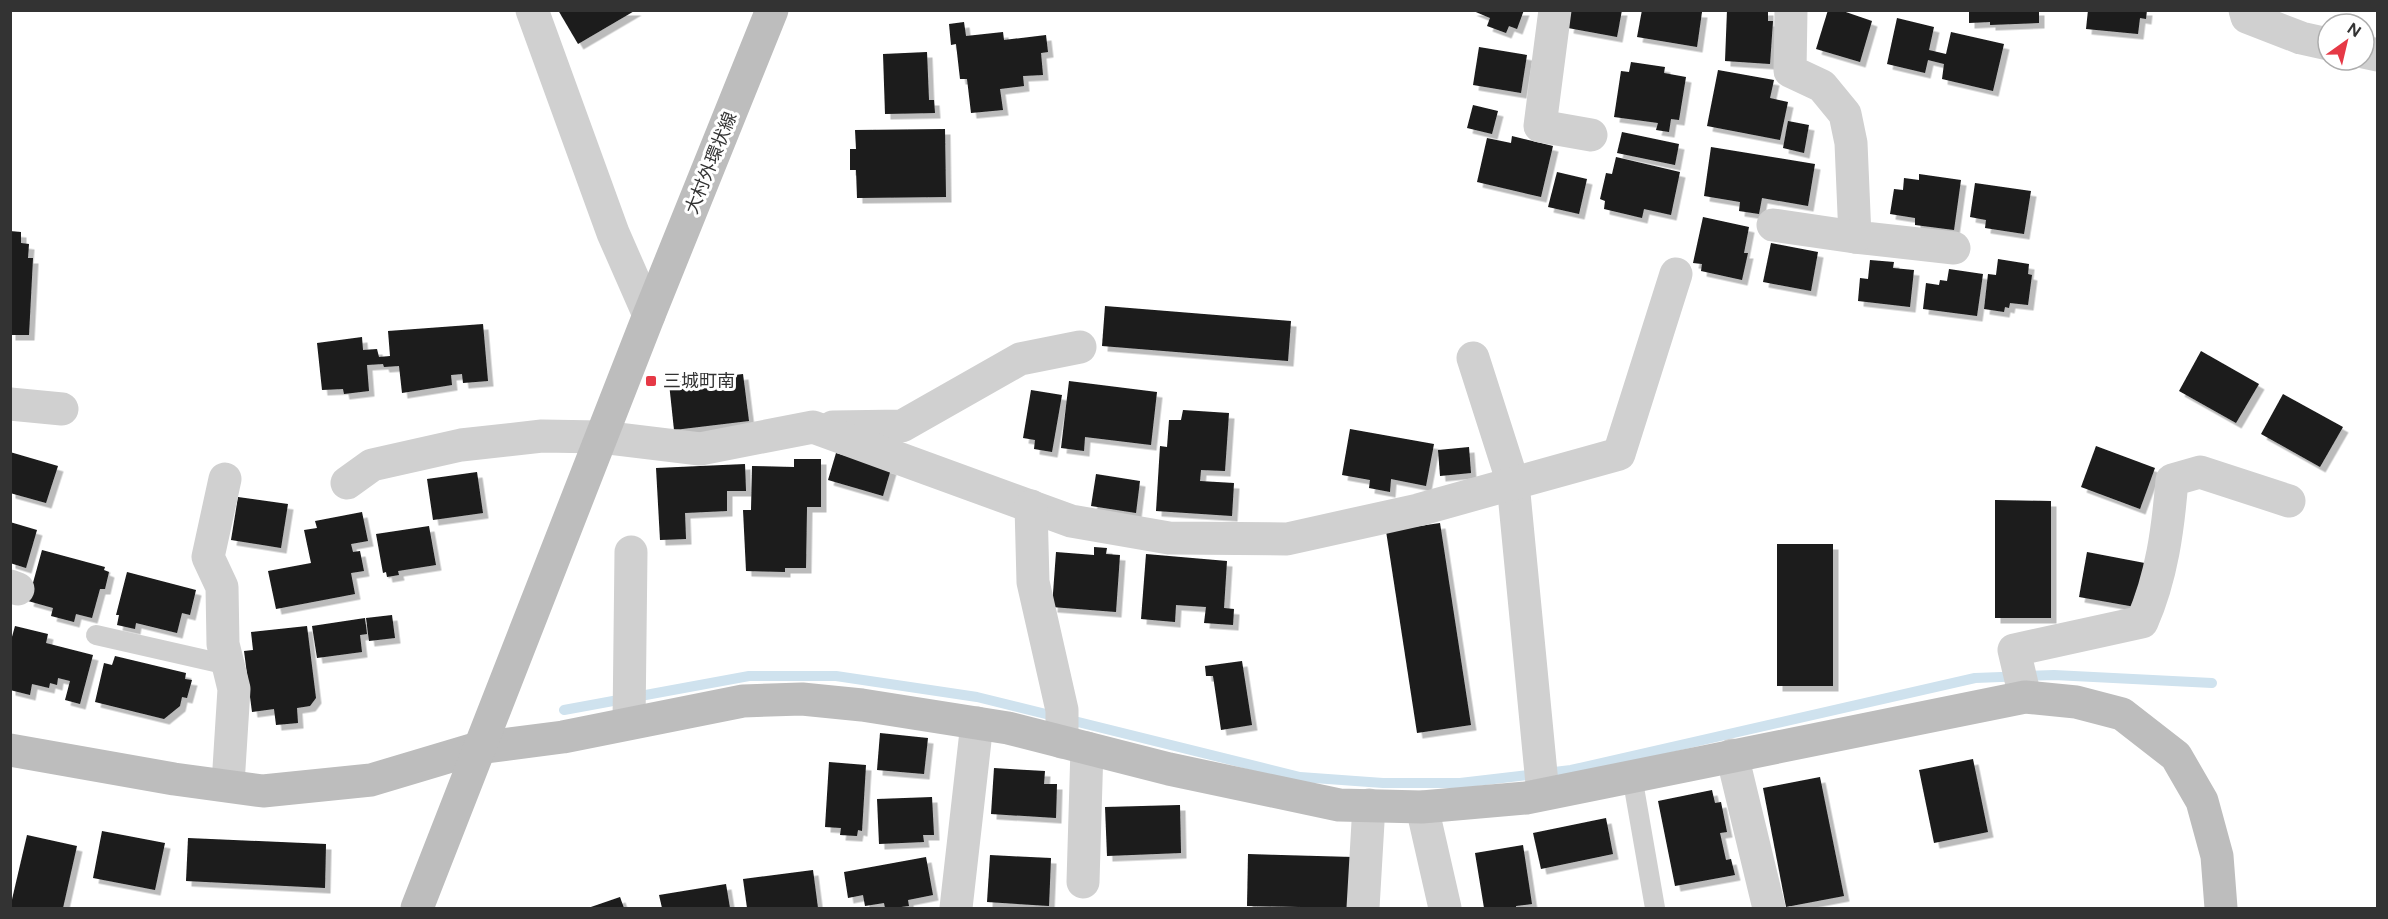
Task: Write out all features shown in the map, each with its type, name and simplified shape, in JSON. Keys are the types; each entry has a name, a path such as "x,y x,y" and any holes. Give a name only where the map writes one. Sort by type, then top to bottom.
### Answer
{"street":[{"path":"532,10 613,233 649,315"},
{"name":"大村外環状線","path":"417,909 478,748 772,10"},
{"path":"1555,10 1540,126 1592,135"},
{"path":"1791,10 1790,71 1822,86 1845,114 1851,143 1855,237"},
{"path":"2245,10 2247,17 2301,38 2316,41"},
{"path":"1773,225 1954,248"},
{"path":"813,427 1071,521 1169,538 1287,539 1418,510 1619,454 1676,274"},
{"path":"347,483 372,465 461,445 542,436 601,437 700,449 813,427 902,426 1020,358 1080,346"},
{"path":"1473,358 1514,483 1543,793"},
{"path":"10,404 62,409"},
{"path":"2025,696 2014,650 2142,622 2156,590 2168,532 2172,480 2200,472 2289,501"},
{"path":"225,478 208,557 222,587 223,644 234,689 228,784"},
{"path":"1031,506 1033,582 1069,735 1083,882"},
{"path":"629,716 632,631 631,552"},
{"path":"10,750 174,779 228,784 263,791 371,780 478,748 563,737 629,716 743,701 802,699 862,705 1069,735 1339,805 1422,807 1543,793 2025,696 2076,702 2122,714 2176,756 2202,801 2217,856 2221,909"},
{"path":"956,909 977,723"},
{"path":"1732,755 1768,909"},
{"path":"1363,909 1369,805"},
{"path":"1422,807 1445,909"}],"lane":[{"path":"96,635 228,665"},
{"path":"1632,776 1655,909"}],"building":[{"path":"558,10 636,10 578,44"},
{"path":"1471,10 1524,10 1517,29 1509,26 1506,33 1487,26 1490,18"},
{"path":"1571,10 1622,10 1617,37 1568,28"},
{"path":"1642,10 1702,12 1697,47 1637,37"},
{"path":"1727,10 1768,10 1768,21 1773,21 1770,64 1725,61"},
{"path":"1828,10 1840,10 1872,21 1860,62 1816,49"},
{"path":"1969,10 2039,10 2039,23 1990,25 1990,22 1969,23"},
{"path":"2088,10 2147,10 2146,19 2140,18 2138,34 2086,29"},
{"path":"1897,18 1934,27 1929,50 1946,54 1951,32 2004,44 1993,91 1942,79 1944,64 1928,60 1925,73 1887,64"},
{"path":"964,22 966,36 1003,32 1004,40 1046,35 1048,52 1041,53 1043,75 1023,76 1024,86 1000,89 1003,110 971,113 967,79 960,79 956,44 951,45 949,24"},
{"path":"1479,47 1527,55 1521,93 1473,85"},
{"path":"927,52 929,100 934,100 935,113 885,114 883,54"},
{"path":"1631,62 1665,67 1664,73 1686,77 1679,120 1671,119 1669,132 1656,130 1658,123 1614,117 1621,71 1629,72"},
{"path":"1718,70 1774,80 1770,98 1788,102 1780,140 1707,126"},
{"path":"1473,105 1498,111 1492,134 1467,128"},
{"path":"1788,121 1809,125 1804,153 1783,148"},
{"path":"945,129 946,197 857,198 856,170 850,170 850,149 856,149 855,130"},
{"path":"1622,132 1679,144 1675,165 1617,153"},
{"path":"1512,136 1553,146 1541,197 1477,182 1487,138 1511,143"},
{"path":"1711,147 1815,164 1808,206 1762,198 1759,214 1739,211 1740,202 1704,196"},
{"path":"1616,157 1680,172 1671,215 1644,209 1642,218 1604,209 1605,201 1600,199 1606,173 1612,174"},
{"path":"1557,172 1587,179 1579,214 1548,207"},
{"path":"1919,174 1961,180 1954,230 1915,225 1915,218 1890,214 1894,189 1903,190 1904,178 1919,180"},
{"path":"1975,183 2031,191 2024,234 1985,228 1986,220 1970,217"},
{"path":"1703,217 1749,227 1744,253 1748,253 1742,280 1701,271 1702,264 1693,263"},
{"path":"10,231 21,232 21,243 29,244 28,258 33,258 29,335 10,335"},
{"path":"1771,243 1818,252 1811,291 1763,282"},
{"path":"1998,259 2029,264 2028,274 2032,275 2028,305 2010,303 2009,308 2005,307 2004,312 1984,309 1988,274 1996,275"},
{"path":"1870,260 1894,262 1893,268 1914,270 1910,307 1858,301 1860,278 1868,279"},
{"path":"1949,269 1983,274 1977,316 1923,309 1926,283 1939,285 1940,280 1947,281"},
{"path":"1105,306 1291,321 1288,361 1102,346"},
{"path":"483,324 488,381 463,383 462,374 451,375 452,385 402,393 399,366 384,367 383,364 367,365 369,391 344,394 343,389 322,390 317,343 362,337 363,350 377,349 379,357 390,356 388,331"},
{"path":"2201,351 2259,384 2236,423 2179,391"},
{"path":"743,374 749,421 674,430 669,383"},
{"path":"1069,381 1157,392 1151,445 1085,437 1084,451 1061,448"},
{"path":"1031,390 1062,395 1052,452 1034,449 1035,440 1023,438"},
{"path":"2283,394 2343,427 2320,467 2261,434"},
{"path":"1183,410 1229,413 1225,471 1201,470 1200,481 1234,483 1232,516 1156,511 1160,446 1167,447 1169,420 1181,420"},
{"path":"1350,429 1434,444 1426,486 1391,479 1390,492 1369,488 1370,480 1342,475"},
{"path":"2096,446 2155,468 2140,509 2081,487"},
{"path":"1469,447 1471,473 1440,476 1438,450"},
{"path":"10,452 58,466 46,503 10,493"},
{"path":"836,453 891,469 883,496 828,480"},
{"path":"794,459 821,459 821,507 807,507 806,568 785,568 785,572 746,571 743,510 751,510 752,466 794,467"},
{"path":"745,464 746,491 727,491 727,511 685,513 686,539 660,540 656,468"},
{"path":"477,472 483,513 433,520 427,479"},
{"path":"1096,474 1140,481 1136,513 1091,506"},
{"path":"238,497 288,504 281,548 231,540"},
{"path":"1995,500 2051,501 2051,618 1995,618"},
{"path":"362,512 368,541 351,544 353,552 360,551 364,571 351,573 355,594 276,609 268,571 311,563 304,530 317,528 315,521"},
{"path":"10,522 37,530 26,568 10,563"},
{"path":"1440,523 1471,725 1417,733 1386,531"},
{"path":"429,526 436,565 398,571 399,575 387,577 386,572 383,573 376,534"},
{"path":"1777,544 1833,544 1833,686 1777,686"},
{"path":"1094,547 1107,548 1106,554 1120,555 1116,612 1052,607 1056,552 1094,555"},
{"path":"42,550 105,567 104,570 109,572 105,589 100,589 92,618 76,614 74,622 51,616 53,608 28,601"},
{"path":"2087,552 2150,564 2141,608 2079,597"},
{"path":"1146,554 1227,561 1224,608 1234,609 1233,625 1204,623 1206,607 1176,605 1175,622 1141,619"},
{"path":"127,572 196,590 190,615 182,613 177,633 136,623 135,629 117,625 119,615 116,615"},
{"path":"392,615 395,638 369,641 366,618"},
{"path":"365,618 367,634 360,635 362,652 317,658 312,626"},
{"path":"15,626 48,634 46,643 93,655 80,704 65,700 70,681 58,678 57,685 50,683 49,688 32,684 30,695 10,690 10,644"},
{"path":"307,626 316,698 310,706 297,708 298,723 276,725 274,709 252,712 244,651 253,650 251,632"},
{"path":"115,656 186,673 185,679 192,680 187,698 182,697 180,706 164,719 95,702 104,663 112,665"},
{"path":"1242,661 1252,725 1221,730 1213,676 1206,676 1205,666"},
{"path":"880,733 928,738 924,774 877,770"},
{"path":"1973,759 1988,832 1934,843 1919,770"},
{"path":"829,762 866,765 862,831 858,830 857,836 840,835 841,828 825,827"},
{"path":"994,768 1045,771 1044,784 1057,784 1056,818 991,814"},
{"path":"1820,777 1844,896 1786,907 1763,788"},
{"path":"1712,790 1715,803 1721,802 1727,832 1720,833 1726,860 1731,859 1735,875 1675,886 1658,801"},
{"path":"932,797 934,835 923,835 924,842 879,844 877,799"},
{"path":"1180,805 1181,853 1107,856 1105,807"},
{"path":"1606,818 1613,854 1541,869 1533,833"},
{"path":"102,831 165,843 155,890 93,878"},
{"path":"27,835 77,846 63,908 10,908"},
{"path":"188,838 326,844 325,888 186,881"},
{"path":"1523,845 1532,904 1516,906 1516,908 1484,908 1475,853"},
{"path":"1248,854 1353,857 1352,908 1247,906"},
{"path":"990,855 1051,858 1049,906 987,902"},
{"path":"926,857 933,895 908,900 909,906 893,908 885,908 884,903 865,906 863,895 848,898 844,872"},
{"path":"813,870 818,908 747,908 743,879"},
{"path":"726,884 730,908 662,908 659,895"},
{"path":"620,897 624,908 588,908"}],"waterway":[{"path":"564,710 749,676 836,676 977,697 1300,777 1383,783 1460,783 1571,770 1975,678 2054,675 2212,683"}],"place":[{"name":"三城町南","path":"651,381"}]}
